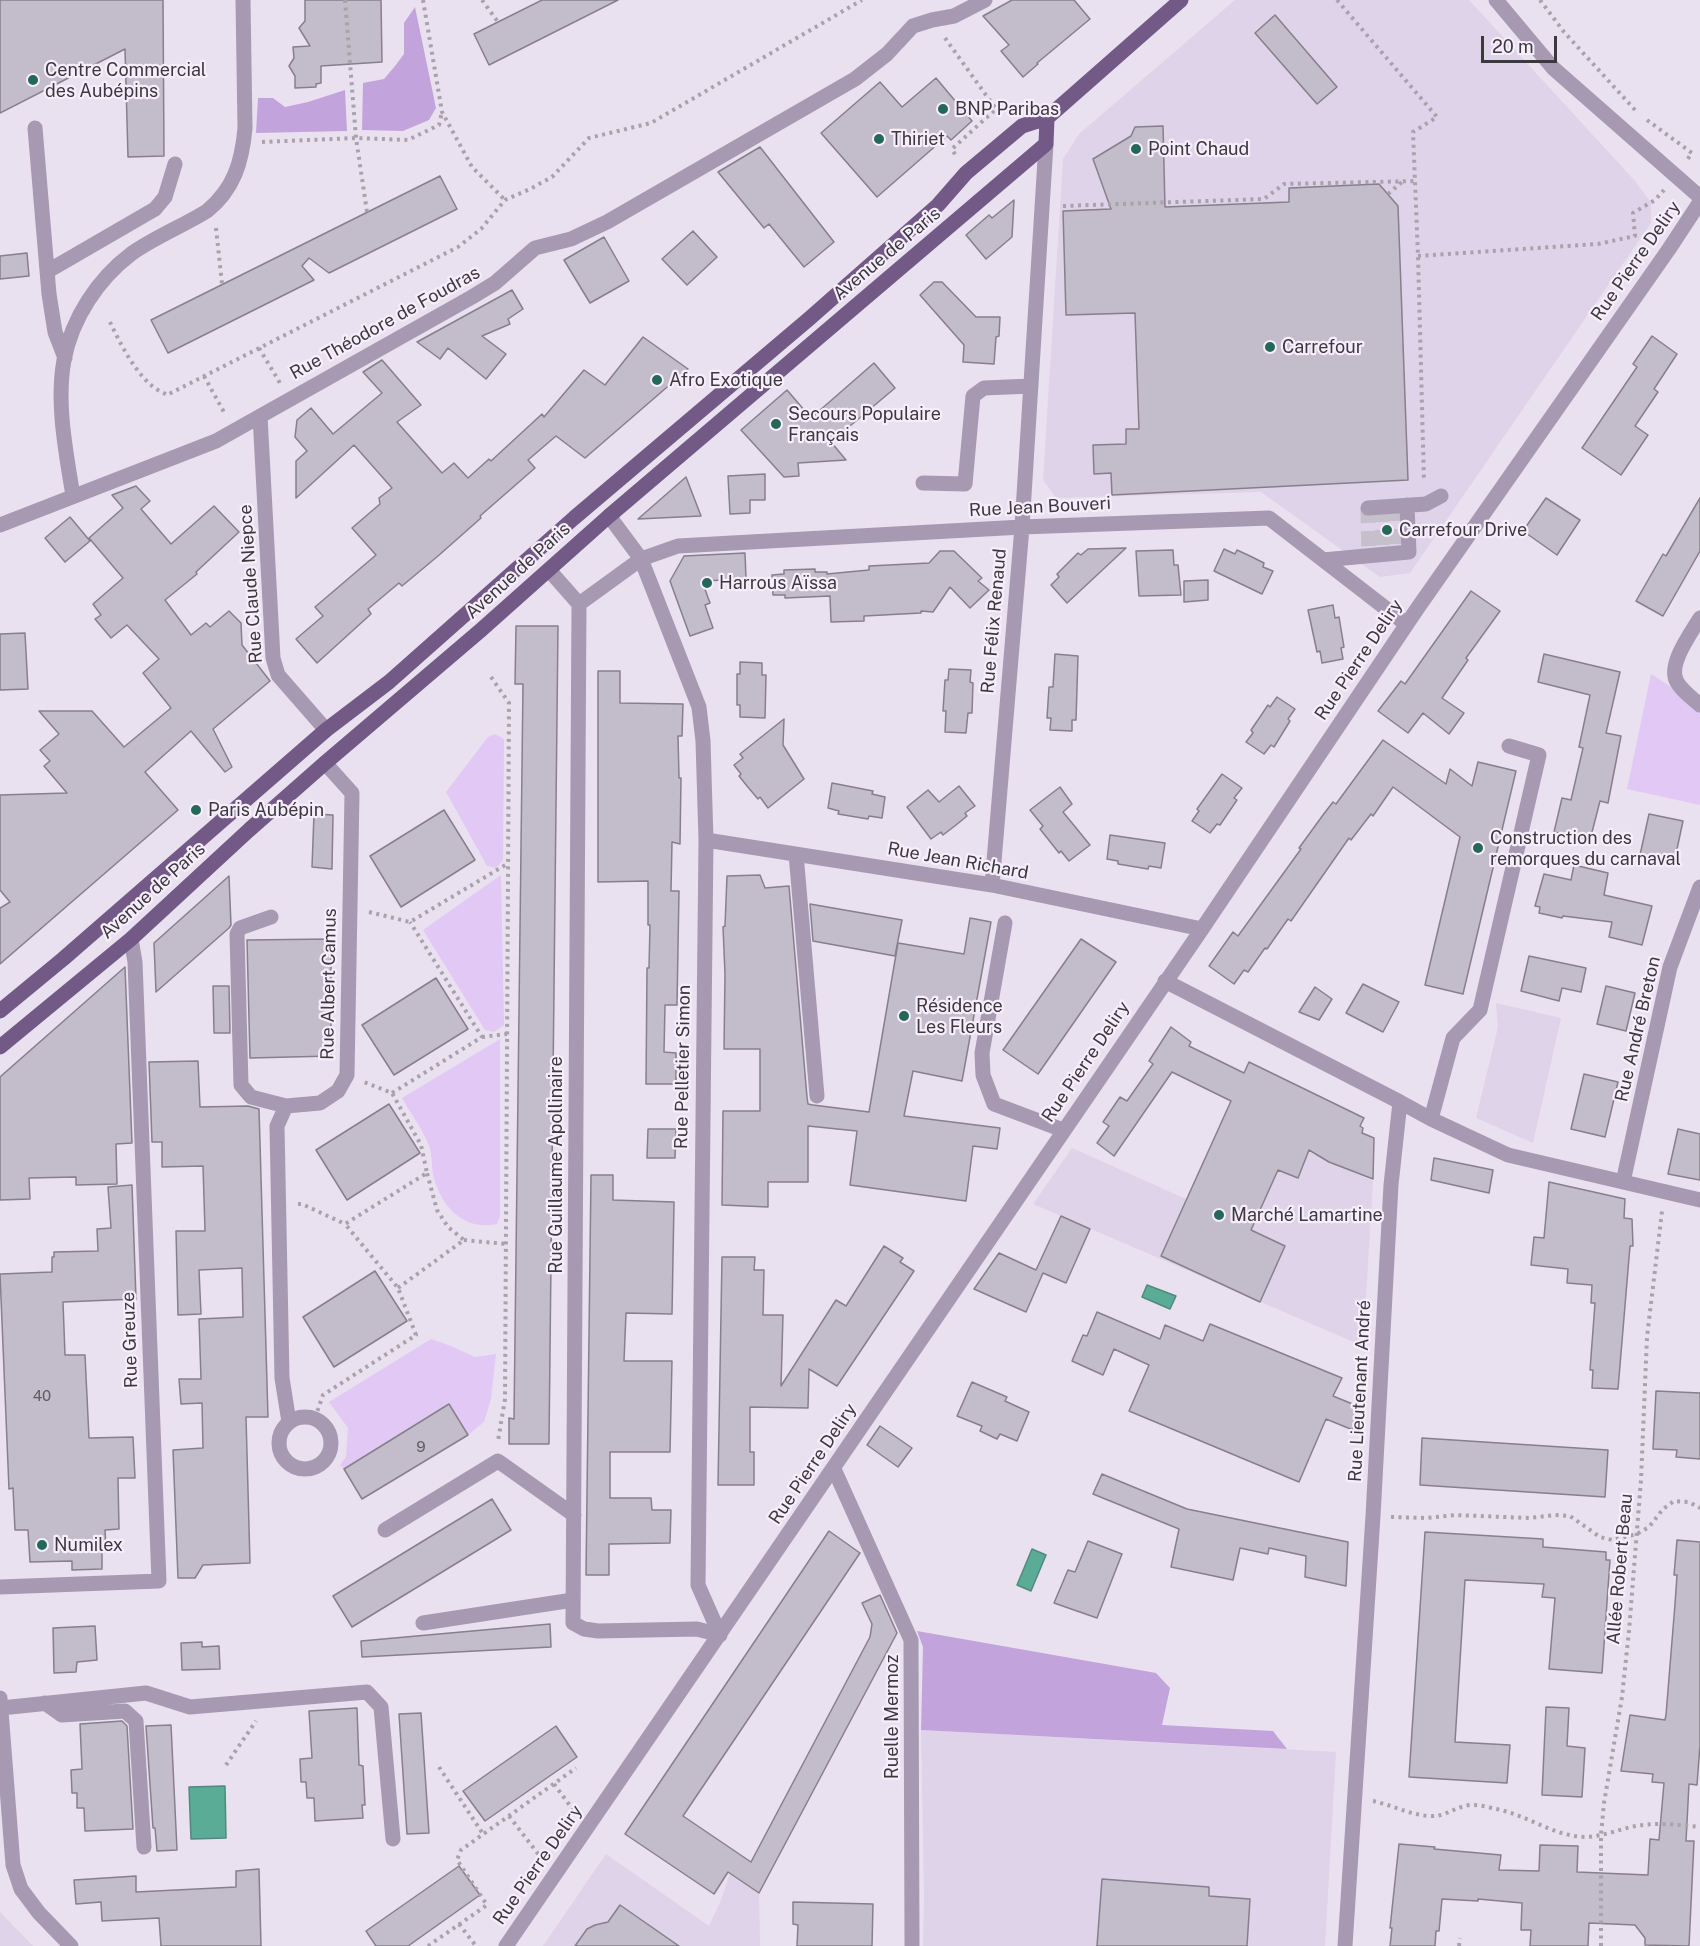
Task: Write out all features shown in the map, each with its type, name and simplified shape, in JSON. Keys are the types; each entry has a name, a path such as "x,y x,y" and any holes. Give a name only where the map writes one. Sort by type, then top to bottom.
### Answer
{"main road":[{"name":"Avenue de Paris","path":"0,1011 326,730 389,682 574,518 810,318 938,205 966,173 1022,126 1047,118 1181,0"},
{"path":"1046,144 1047,118"},
{"name":"Avenue de Paris","path":"0,1047 131,939 325,763 481,630 609,516 1046,144"}],"street":[{"path":"73,496 62,399 64,358 73,332 99,285 113,269 133,252 190,221 217,203 230,187 244,145 243,0"},
{"name":"Rue Théodore de Foudras","path":"0,525 216,441 495,283 535,248 571,239 607,222 855,79 888,54 914,26 954,16 985,0"},
{"path":"1501,2 1553,68 1700,197"},
{"path":"35,128 55,332 64,358"},
{"name":"Rue Félix Renaud","path":"992,885 1022,527 1046,144"},
{"path":"48,271 155,209 165,197 175,164"},
{"name":"Rue Pierre Deliry","path":"506,1946 1202,929 1406,624 1670,249 1700,202"},
{"path":"923,483 965,483 973,396 984,388 1031,386"},
{"name":"Rue Claude Niepce","path":"260,416 273,658 278,675 326,730"},
{"path":"1368,508 1426,504 1440,496"},
{"path":"1323,560 1409,552 1407,505"},
{"name":"Rue Pelletier Simon","path":"609,516 641,558 699,707 703,741 706,840 698,1586 720,1635"},
{"name":"Rue Jean Bouveri","path":"579,604 641,558 678,546 1022,527 1269,518 1406,624"},
{"path":"549,570 579,604"},
{"name":"Rue Guillaume Apollinaire","path":"579,604 573,1623 584,1629 598,1631 697,1629 720,1635"},
{"path":"1700,618 1686,640 1675,665 1675,680 1684,692 1700,705"},
{"path":"1431,1119 1453,1038 1480,1010 1539,755 1509,746"},
{"name":"Rue Albert Camus","path":"271,917 240,928 237,934 240,1085 251,1097 286,1106 320,1103 338,1091 347,1075 352,793 325,763"},
{"name":"Rue Jean Richard","path":"706,840 992,885 1202,929"},
{"path":"796,854 817,1095"},
{"name":"Rue André Breton","path":"1623,1182 1670,967 1700,887"},
{"path":"1005,922 982,1053 982,1075 994,1104 1063,1131"},
{"name":"Rue Greuze","path":"0,1587 159,1581 135,962 131,939"},
{"path":"1165,981 1431,1119 1508,1155 1700,1200"},
{"name":"Rue Lieutenant André","path":"1345,1946 1373,1516 1391,1185 1400,1102"},
{"path":"286,1106 277,1126 282,1378 289,1422"},
{"path":"302,1417 315,1418 322,1422 331,1436 330,1452 321,1464 306,1470 291,1466 280,1453 279,1436 289,1422 302,1417"},
{"path":"385,1530 498,1461 574,1515"},
{"name":"Ruelle Mermoz","path":"834,1469 911,1640 912,1946"},
{"path":"423,1623 573,1600"},
{"path":"1,1708 146,1693 190,1707 368,1692 381,1707 393,1839"},
{"path":"0,1698 6,1860 21,1888 39,1913 70,1946"},
{"path":"45,1703 62,1715 125,1711 136,1721 144,1847"}],"path":[{"path":"345,0 356,138 367,212"},
{"path":"423,0 442,112 472,167 505,200"},
{"path":"482,0 498,22"},
{"path":"110,322 118,340 152,386 167,395 458,247 481,229 505,200 552,177 590,138 651,123 862,0"},
{"path":"1337,0 1437,117 1413,132 1424,483 1440,496"},
{"path":"1418,256 1598,244 1635,236 1633,213 1655,200 1692,153 1639,114 1564,32 1540,0"},
{"path":"933,20 996,109 952,149 966,173"},
{"path":"244,145 256,142 356,138 408,140 439,125 442,112"},
{"path":"1388,194 1403,181"},
{"path":"1063,206 1264,199 1284,184 1416,181"},
{"path":"259,348 289,400"},
{"path":"204,376 235,430"},
{"path":"491,677 509,703 505,1399 498,1437 498,1461"},
{"path":"350,908 410,922 508,864"},
{"path":"410,922 482,1037"},
{"path":"392,1093 482,1037 507,1034"},
{"path":"347,1075 392,1093 421,1145 437,1210 448,1227 464,1240 506,1244"},
{"path":"345,1224 427,1173"},
{"name":"Allée Robert Beau","path":"1601,1946 1601,1835 1604,1803 1622,1697 1637,1534 1647,1337 1665,1193"},
{"path":"279,1205 302,1204 345,1224 398,1288 416,1335 323,1395 315,1418"},
{"path":"398,1288 464,1240"},
{"path":"1373,1516 1427,1518 1455,1515 1529,1518 1570,1516 1600,1537 1611,1540 1637,1534 1649,1527 1663,1509 1674,1501 1689,1502 1700,1508"},
{"path":"226,1765 270,1700"},
{"path":"439,1767 483,1834"},
{"path":"428,1946 487,1905 457,1860 461,1850 576,1768"},
{"path":"554,1784 587,1828"},
{"path":"1354,1797 1428,1816 1446,1814 1468,1805 1495,1808 1561,1834 1588,1837 1639,1825 1700,1827"},
{"path":"509,1816 555,1877"},
{"path":"459,1924 476,1946"},
{"path":"1459,1946 1460,1938"}],"shaded area":[{"path":"1235,0 1469,0 1635,181 1651,203 1651,223 1410,573 1380,577 1261,492 1056,498 1043,480 1063,159 1079,134"},
{"path":"415,7 436,108 429,120 403,131 362,130 363,83 384,79 404,54 404,23"},
{"path":"345,90 347,131 256,133 258,98 273,98 285,107"},
{"path":"1651,674 1700,706 1700,805 1627,789"},
{"path":"495,734 504,739 503,860 496,868 487,866 446,792 488,737"},
{"path":"501,875 504,1025 494,1032 485,1030 423,930"},
{"path":"1496,1003 1561,1018 1533,1143 1476,1118 1498,1027"},
{"path":"500,1039 500,1216 497,1224 475,1224 456,1215 443,1199 434,1178 429,1146 402,1098"},
{"path":"1225,1114 1373,1181 1363,1346 1033,1204 1072,1148 1186,1199"},
{"path":"1147,1285 1176,1296 1170,1309 1142,1297"},
{"path":"431,1339 475,1357 496,1354 491,1399 484,1422 468,1435 449,1405 344,1469 340,1465 346,1457 348,1428 329,1402"},
{"path":"1032,1549 1046,1555 1031,1591 1017,1585"},
{"path":"917,1631 1156,1673 1170,1688 1162,1725 1273,1731 1287,1749 921,1730 923,1647"},
{"path":"921,1730 1336,1752 1325,1946 923,1946"},
{"path":"225,1786 226,1838 191,1839 189,1787"},
{"path":"606,1854 709,1926 730,1873 759,1893 760,1946 543,1946"},
{"path":"0,1912 33,1946 0,1946"}],"building":[{"name":"Centre Commercial des Aubépins","path":"0,0 163,0 164,156 128,157 125,49 0,113"},
{"path":"305,0 381,0 382,62 321,66 321,83 316,84 316,87 295,88 295,76 289,66 294,58 293,47 310,46 299,28 305,21"},
{"path":"542,0 618,0 489,65 474,34"},
{"path":"1012,0 1074,0 1090,19 1023,77 1001,51 1009,45 983,16"},
{"path":"1275,15 1337,87 1317,104 1255,33"},
{"name":"Thiriet","path":"936,78 972,121 951,140 947,136 877,197 821,133 880,82 902,107"},
{"name":"Carrefour","path":"1163,126 1165,207 1289,202 1289,188 1379,184 1398,206 1408,480 1112,495 1111,473 1094,474 1093,445 1126,444 1126,429 1139,429 1135,313 1066,315 1063,211 1111,209 1093,159 1131,136 1135,127"},
{"path":"760,147 834,242 804,267 769,224 764,228 718,172"},
{"path":"440,176 457,209 329,273 309,258 302,266 314,280 168,353 151,320"},
{"path":"1014,200 1012,237 986,259 966,235 989,215 992,218"},
{"path":"693,231 717,257 687,285 662,259"},
{"path":"604,237 629,281 590,303 564,260"},
{"path":"27,253 29,276 0,279 0,256"},
{"path":"934,282 942,282 976,317 1000,317 994,364 963,362 964,345 920,295"},
{"path":"512,290 523,309 508,319 510,324 482,336 506,354 486,379 448,348 440,359 417,342"},
{"path":"1652,336 1677,354 1654,389 1658,392 1635,426 1648,435 1621,475 1582,448 1637,367 1633,364"},
{"path":"643,337 688,369 585,458 556,436 528,460 535,468 438,556 402,586 399,583 368,609 371,614 317,663 296,639 323,616 315,607 376,555 352,528 380,504 379,498 392,488 354,445 296,498 296,461 307,451 295,437 297,420 311,408 333,434 382,393 363,372 382,360 421,405 397,422 442,473 454,463 468,478 489,459 491,461 542,414 544,417 584,370 605,385"},
{"path":"874,363 895,388 831,442 846,460 798,463 799,476 784,477 741,430 787,390 811,418"},
{"path":"765,474 765,500 750,500 750,513 730,514 728,476"},
{"path":"686,477 701,516 638,519"},
{"path":"136,486 150,501 141,509 171,544 214,506 239,532 196,572 197,574 165,600 191,635 206,623 210,627 229,611 241,623 242,645 270,681 213,729 232,767 225,772 191,731 145,772 178,810 0,964 0,908 10,902 0,890 0,795 67,793 44,766 50,761 40,750 59,734 39,711 92,711 124,747 171,708 143,673 159,659 127,625 111,638 95,619 101,615 93,604 123,578 89,538 123,508 112,495"},
{"path":"1546,498 1580,520 1557,555 1523,531"},
{"path":"1700,498 1700,551 1663,616 1636,601 1663,554 1666,556"},
{"path":"70,517 90,541 65,562 45,538"},
{"path":"1126,548 1067,603 1051,585 1059,577 1057,574 1078,553 1081,555 1088,549"},
{"path":"1224,549 1235,554 1237,550 1264,563 1263,567 1273,571 1262,594 1214,571"},
{"path":"1173,550 1174,565 1178,565 1181,595 1139,596 1136,551"},
{"path":"940,551 954,551 982,578 978,581 989,590 970,608 950,587 933,612 864,616 864,621 831,622 830,596 785,598 785,595 773,595 772,575 784,574 784,570 815,569 815,572 827,572 827,574 869,570 869,566 929,563"},
{"path":"745,553 746,579 702,581 710,603 705,605 713,628 690,636 670,581 684,556"},
{"path":"1208,580 1208,600 1184,602 1184,581"},
{"path":"1471,591 1500,611 1466,658 1468,660 1442,698 1464,713 1449,734 1423,713 1408,733 1378,711 1401,681 1405,684"},
{"path":"1333,605 1335,618 1339,617 1344,647 1341,648 1343,659 1322,663 1320,651 1317,652 1308,610"},
{"path":"516,626 558,626 549,1444 509,1444 509,1418 514,1419 523,684 515,684"},
{"path":"25,633 28,689 0,690 0,634"},
{"path":"1055,654 1078,656 1076,720 1072,720 1072,731 1050,730 1051,718 1047,718 1049,687 1053,687"},
{"path":"1544,654 1620,672 1606,733 1621,736 1608,803 1600,801 1590,840 1554,832 1562,798 1571,800 1583,748 1579,747 1590,695 1538,682"},
{"path":"740,662 762,663 762,675 766,675 765,718 740,717 740,705 737,705 737,674 740,674"},
{"path":"949,669 971,670 972,713 968,713 966,733 945,732 946,711 943,711 945,680 948,680"},
{"path":"598,671 620,671 620,703 683,704 682,736 678,736 679,778 681,778 680,844 672,842 671,891 679,891 677,1005 665,1005 664,1052 676,1053 676,1084 646,1084 647,968 649,968 650,925 648,925 648,881 598,882"},
{"path":"1277,697 1295,709 1274,747 1271,745 1264,754 1246,742 1253,733 1251,730 1268,705 1270,707"},
{"path":"784,719 783,745 804,779 768,808 739,776 741,774 734,765 743,758 740,754"},
{"path":"1383,740 1446,784 1450,769 1472,786 1478,762 1516,771 1463,994 1425,985 1460,837 1393,787 1373,816 1371,814 1351,840 1349,838 1291,921 1288,919 1248,972 1244,970 1234,984 1209,966 1233,932 1238,936 1323,815 1333,802 1336,804"},
{"path":"1222,774 1242,788 1234,798 1237,800 1220,825 1217,824 1210,833 1192,821 1199,811 1197,809"},
{"path":"832,783 873,791 872,794 885,797 882,818 869,816 868,819 838,814 839,811 828,808"},
{"path":"959,786 975,806 965,813 967,816 943,835 941,832 931,839 907,807 928,790 939,802"},
{"path":"1060,787 1072,804 1063,812 1090,845 1069,861 1061,851 1059,853 1040,829 1043,826 1030,810"},
{"path":"444,810 475,860 401,907 370,856"},
{"path":"314,814 333,815 332,869 312,867"},
{"path":"1649,814 1683,821 1674,863 1640,855"},
{"path":"1110,835 1165,843 1161,868 1149,866 1148,869 1118,864 1118,861 1107,859"},
{"path":"1574,865 1608,873 1604,895 1652,906 1642,945 1609,937 1612,922 1563,916 1562,918 1539,913 1540,907 1535,906 1544,874 1571,880"},
{"path":"760,875 765,888 789,886 808,1104 869,1112 898,943 964,954 970,918 991,922 962,1081 913,1071 904,1116 1000,1128 997,1149 973,1146 966,1201 850,1185 857,1131 808,1126 808,1182 768,1182 768,1207 722,1205 723,1111 760,1111 760,1049 724,1049 723,927 725,926 727,876"},
{"path":"229,876 231,925 156,992 154,943"},
{"path":"810,904 902,920 895,956 813,941"},
{"path":"331,939 331,1056 250,1058 247,940"},
{"path":"1081,939 1116,962 1038,1074 1003,1050"},
{"path":"1529,956 1586,968 1581,992 1562,988 1559,1001 1521,991"},
{"path":"125,967 132,1143 116,1144 117,1184 76,1185 76,1177 29,1178 30,1199 0,1200 0,1077"},
{"path":"436,978 468,1029 394,1075 362,1025"},
{"path":"1363,984 1399,1002 1383,1032 1346,1013"},
{"path":"213,986 229,986 230,1033 214,1033"},
{"path":"1606,986 1635,993 1626,1031 1597,1024"},
{"path":"1315,987 1332,999 1319,1020 1299,1012"},
{"path":"1171,1027 1191,1042 1189,1046 1244,1073 1249,1062 1364,1118 1360,1126 1363,1128 1362,1133 1374,1138 1373,1179 1329,1162 1309,1150 1298,1178 1278,1170 1251,1230 1285,1246 1260,1302 1161,1256 1231,1101 1172,1072 1114,1156 1097,1143 1109,1126 1103,1122 1120,1097 1127,1101 1153,1064 1149,1061"},
{"path":"198,1061 200,1107 248,1106 259,1109 268,1417 246,1417 250,1563 203,1565 195,1578 178,1578 173,1450 203,1448 202,1403 181,1404 179,1379 201,1379 199,1319 243,1317 242,1268 199,1270 201,1314 178,1315 176,1231 205,1231 203,1166 162,1167 162,1142 152,1142 149,1062"},
{"path":"1584,1074 1618,1082 1605,1137 1571,1129"},
{"path":"389,1104 420,1153 347,1200 316,1150"},
{"path":"648,1129 676,1129 675,1158 647,1158"},
{"path":"1678,1129 1700,1134 1700,1180 1668,1174"},
{"path":"1434,1158 1493,1170 1489,1193 1431,1180"},
{"path":"591,1175 613,1175 613,1200 674,1202 672,1314 626,1313 624,1361 672,1361 670,1452 610,1452 610,1498 651,1498 652,1510 671,1510 670,1543 609,1544 609,1575 586,1575"},
{"path":"1549,1182 1625,1199 1624,1218 1632,1219 1633,1246 1630,1246 1618,1389 1592,1388 1593,1370 1590,1370 1595,1303 1591,1303 1592,1285 1567,1283 1568,1269 1531,1265 1534,1237 1544,1238"},
{"path":"132,1185 136,1299 63,1302 65,1355 85,1355 89,1438 133,1437 135,1478 118,1478 119,1529 105,1530 106,1549 102,1550 102,1569 72,1570 72,1561 30,1562 28,1530 15,1530 13,1488 9,1489 0,1274 52,1272 54,1252 98,1251 97,1229 111,1228 108,1187"},
{"path":"1061,1216 1090,1229 1066,1283 1043,1273 1026,1312 974,1289 999,1253 1036,1270"},
{"path":"884,1246 903,1258 900,1262 914,1271 837,1386 809,1369 808,1408 750,1407 750,1452 754,1452 754,1485 718,1485 722,1257 755,1257 754,1270 764,1270 763,1315 783,1315 781,1386 836,1300 846,1306"},
{"path":"375,1271 407,1321 334,1367 303,1317"},
{"path":"1097,1312 1160,1339 1165,1325 1203,1341 1210,1324 1342,1378 1333,1396 1355,1405 1353,1430 1326,1419 1299,1482 1129,1411 1149,1365 1114,1349 1103,1375 1072,1361 1083,1335 1087,1336"},
{"path":"972,1382 1007,1397 1005,1401 1029,1412 1017,1441 1000,1434 997,1439 980,1431 982,1426 957,1416"},
{"path":"1656,1391 1700,1393 1700,1459 1676,1457 1677,1450 1653,1449"},
{"path":"449,1404 468,1435 362,1499 344,1469"},
{"path":"880,1426 912,1448 898,1467 867,1445"},
{"path":"1422,1438 1608,1450 1605,1497 1420,1485"},
{"path":"1102,1474 1187,1509 1348,1542 1346,1586 1305,1577 1306,1556 1269,1548 1268,1554 1240,1548 1233,1580 1171,1567 1179,1529 1093,1494"},
{"path":"492,1499 511,1530 352,1627 333,1596"},
{"path":"829,1531 860,1553 683,1816 751,1862 870,1637 872,1624 862,1603 880,1595 897,1633 759,1893 728,1872 714,1894 625,1834"},
{"path":"1425,1532 1543,1539 1543,1547 1606,1552 1606,1560 1610,1560 1602,1673 1549,1669 1555,1598 1542,1597 1544,1584 1465,1580 1455,1742 1510,1745 1507,1783 1409,1777"},
{"path":"1677,1540 1700,1542 1700,1745 1697,1785 1689,1784 1686,1841 1694,1841 1689,1946 1645,1945 1645,1938 1635,1925 1589,1923 1588,1946 1530,1946 1531,1930 1521,1930 1522,1903 1442,1899 1435,1946 1390,1946 1399,1844 1501,1855 1499,1870 1539,1871 1540,1845 1578,1846 1577,1872 1648,1875 1650,1839 1659,1840 1664,1783 1652,1782 1653,1774 1621,1771 1630,1715 1665,1720 1677,1575 1674,1575"},
{"path":"1088,1541 1122,1554 1097,1618 1054,1603 1068,1570 1075,1572"},
{"path":"550,1624 551,1647 362,1657 361,1641"},
{"path":"95,1626 97,1660 77,1662 76,1672 54,1673 53,1628"},
{"path":"202,1642 202,1647 219,1646 220,1669 182,1670 181,1643"},
{"path":"1546,1707 1569,1708 1567,1746 1585,1748 1582,1797 1542,1795"},
{"path":"357,1708 359,1765 363,1766 365,1805 362,1805 363,1818 315,1821 314,1798 307,1798 306,1782 301,1782 300,1759 312,1758 309,1711"},
{"path":"421,1713 429,1833 407,1834 399,1714"},
{"path":"122,1721 127,1726 133,1829 85,1831 84,1808 77,1808 77,1793 72,1793 71,1770 82,1769 80,1724"},
{"path":"171,1725 177,1850 157,1851 155,1828 153,1828 146,1726"},
{"path":"556,1726 577,1757 485,1821 463,1791"},
{"path":"459,1866 480,1895 408,1946 376,1946 366,1931"},
{"path":"259,1869 261,1946 161,1946 159,1918 102,1921 101,1902 76,1904 74,1880 136,1876 136,1892 236,1887 236,1871"},
{"path":"1102,1879 1209,1887 1209,1896 1250,1899 1247,1946 1097,1946"},
{"path":"793,1902 873,1904 872,1946 797,1946 798,1925 793,1924"},
{"path":"620,1905 679,1946 575,1946 587,1929 608,1922"}],"tunnel":[{"path":"1394,506 1396,553"},
{"path":"1381,507 1383,555"},
{"path":"1368,508 1369,556"}],"place":[{"name":"Centre Commercial des Aubépins","path":"33,80"},
{"name":"BNP Paribas","path":"943,109"},
{"name":"Thiriet","path":"879,139"},
{"name":"Point Chaud","path":"1136,149"},
{"name":"Carrefour","path":"1270,347"},
{"name":"Afro Exotique","path":"657,380"},
{"name":"Secours Populaire Français","path":"776,424"},
{"name":"Carrefour Drive","path":"1387,530"},
{"name":"Harrous Aïssa","path":"707,583"},
{"name":"Paris Aubépin","path":"196,810"},
{"name":"Construction des remorques du carnaval","path":"1478,848"},
{"name":"Résidence Les Fleurs","path":"904,1016"},
{"name":"Marché Lamartine","path":"1219,1215"},
{"name":"Numilex","path":"42,1545"}]}
